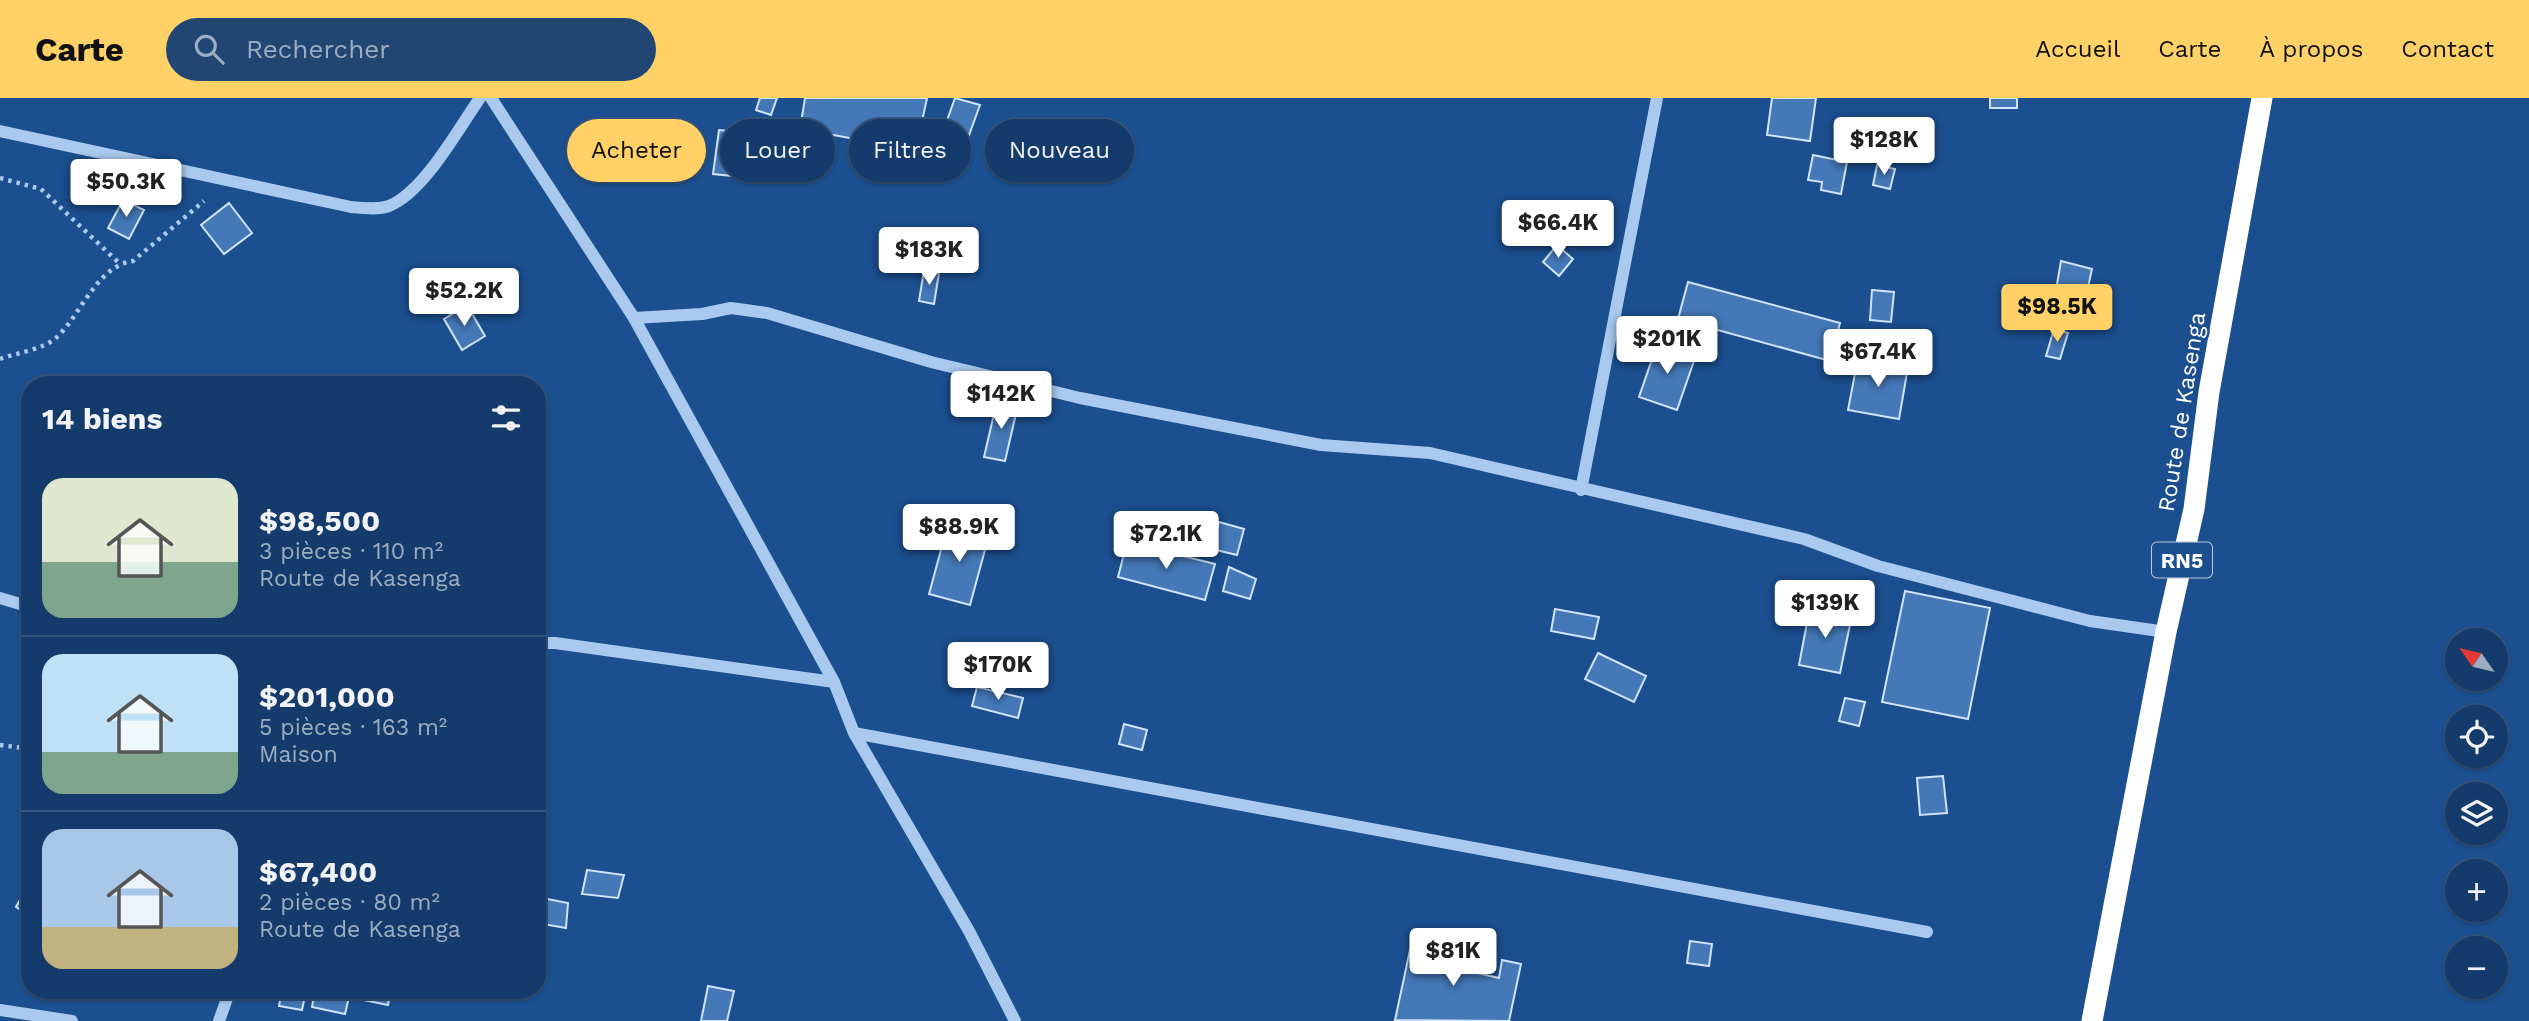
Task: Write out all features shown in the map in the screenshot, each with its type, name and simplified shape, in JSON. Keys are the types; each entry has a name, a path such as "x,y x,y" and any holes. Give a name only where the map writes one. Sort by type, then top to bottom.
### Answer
{"highway":[{"name":"Route de Kasenga","path":"2092,1021 2166,632 2194,509 2209,392 2262,98"}],"street":[{"path":"0,131 351,207 388,206 407,196 420,182 480,98"},
{"path":"491,98 634,318 834,682 854,733 969,931 1015,1021"},
{"path":"1581,490 1653,99"},
{"path":"634,318 731,308 767,313 931,362 1080,398 1321,445 1430,453 1581,490 1804,539 1878,566 2090,621 2166,632"},
{"path":"0,598 21,604"},
{"path":"546,643 834,682"},
{"path":"854,733 1927,932"},
{"path":"219,1021 227,999"},
{"path":"0,1010 72,1021"}],"path":[{"path":"0,178 41,189 119,263"},
{"path":"0,359 55,339 88,295 119,263 133,261 230,179"},
{"path":"0,745 21,748"}],"building":[{"path":"760,98 777,98 771,115 756,110"},
{"path":"805,98 927,98 923,119 849,119 849,138 835,135 835,119 802,119"},
{"path":"955,98 980,105 971,130 971,119 947,119"},
{"path":"1772,98 1816,98 1810,141 1767,135"},
{"path":"1990,98 2017,98 2017,108 1990,108"},
{"path":"719,130 720,130 720,175 713,174"},
{"path":"1813,155 1847,162 1841,194 1821,190 1822,182 1808,180"},
{"path":"1877,165 1895,169 1890,189 1873,185"},
{"path":"123,200 144,210 129,239 108,228"},
{"path":"229,203 252,233 224,254 201,225"},
{"path":"1557,245 1573,259 1559,276 1543,262"},
{"path":"2061,261 2092,269 2086,296 2056,290"},
{"path":"924,270 939,273 934,304 919,301"},
{"path":"1688,282 1840,323 1830,361 1678,319"},
{"path":"1872,290 1894,292 1891,322 1870,320"},
{"path":"467,305 485,336 462,350 444,319"},
{"path":"2054,329 2068,333 2060,359 2046,356"},
{"path":"1658,342 1696,355 1677,410 1639,397"},
{"path":"1858,358 1908,367 1899,419 1848,410"},
{"path":"997,401 1018,405 1005,461 984,457"},
{"path":"1219,522 1244,529 1237,555 1212,549"},
{"path":"948,524 989,535 970,605 929,594"},
{"path":"1127,542 1215,564 1205,600 1118,577"},
{"path":"1229,567 1256,579 1250,599 1223,591"},
{"path":"1905,591 1990,608 1968,719 1882,702"},
{"path":"1810,607 1852,615 1840,673 1799,665"},
{"path":"1555,609 1599,617 1594,639 1551,631"},
{"path":"1598,653 1646,676 1634,702 1585,679"},
{"path":"977,687 1023,698 1018,718 972,706"},
{"path":"1845,698 1865,702 1859,726 1839,721"},
{"path":"1124,724 1147,730 1142,750 1119,744"},
{"path":"1943,776 1947,813 1920,815 1917,778"},
{"path":"587,870 624,875 618,898 582,894"},
{"path":"546,899 568,903 566,928 546,925"},
{"path":"1413,936 1456,945 1451,967 1499,978 1502,960 1521,964 1509,1021 1395,1020"},
{"path":"1690,941 1712,944 1709,966 1687,963"},
{"path":"708,986 734,991 727,1021 701,1021"},
{"path":"280,999 304,999 302,1010 279,1006"},
{"path":"313,999 349,999 345,1014 312,1007"},
{"path":"359,999 389,999 388,1005"}]}
